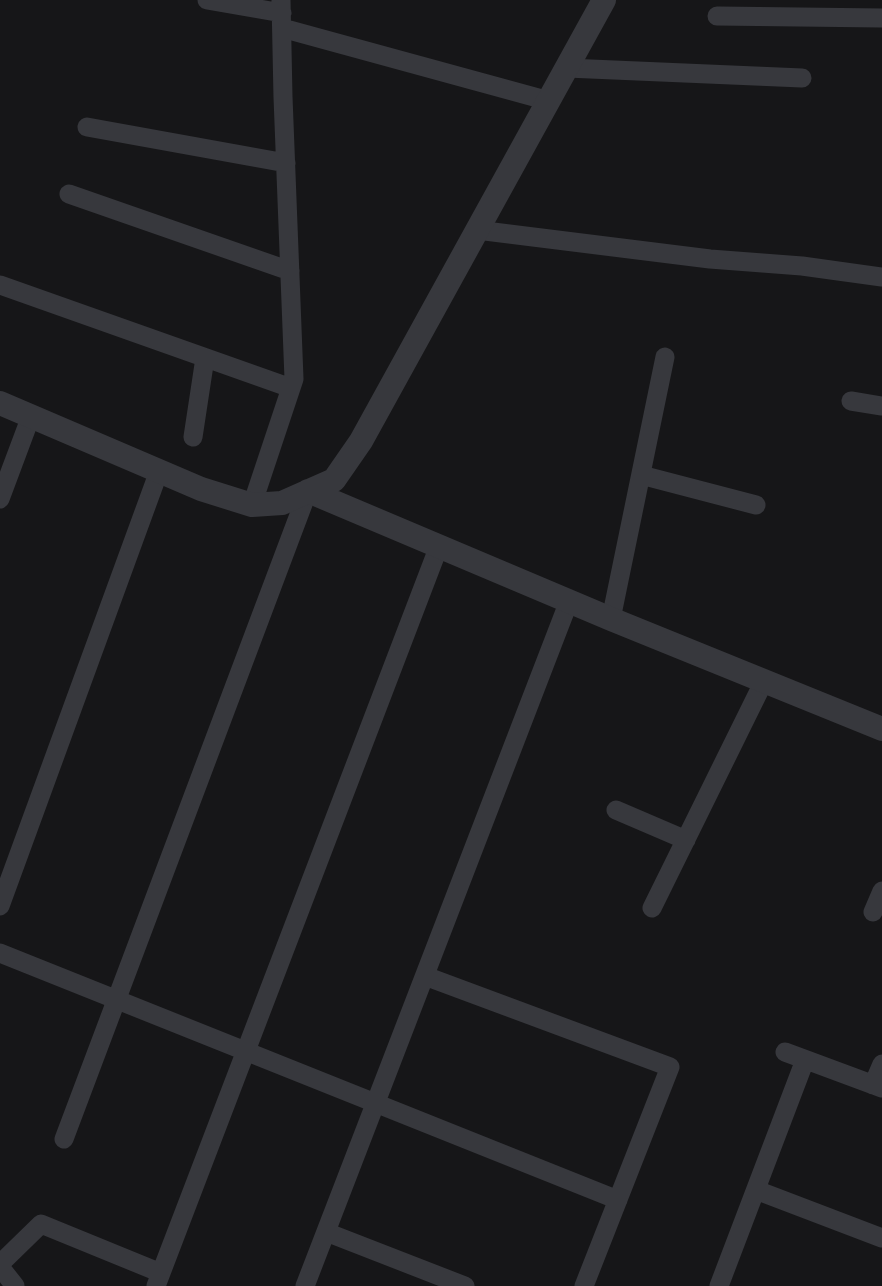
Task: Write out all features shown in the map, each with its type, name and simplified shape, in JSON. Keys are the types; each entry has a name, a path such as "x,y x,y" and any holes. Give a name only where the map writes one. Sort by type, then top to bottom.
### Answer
{"street":[{"path":"207,0 282,14 549,101"},
{"path":"0,403 201,489 252,505 282,503 334,480 361,441 604,0"},
{"path":"252,505 294,379 282,14"},
{"path":"717,16 882,18"},
{"path":"567,68 802,78"},
{"path":"87,127 286,163"},
{"path":"69,194 290,272"},
{"path":"477,230 710,259 802,266 882,276"},
{"path":"0,286 291,388"},
{"path":"611,619 665,357"},
{"path":"193,437 205,358"},
{"path":"851,401 882,406"},
{"path":"0,499 31,416"},
{"path":"0,906 159,471"},
{"path":"641,475 756,505"},
{"path":"308,491 611,619 882,729"},
{"path":"64,1139 308,491"},
{"path":"15,1286 0,1265 41,1224 158,1280 439,546"},
{"path":"305,1286 569,601"},
{"path":"652,908 764,681"},
{"path":"616,810 686,840"},
{"path":"873,912 882,891"},
{"path":"0,953 618,1200"},
{"path":"425,976 670,1067 584,1286"},
{"path":"785,1052 878,1086 882,1064"},
{"path":"719,1286 805,1060"},
{"path":"756,1190 882,1238"},
{"path":"326,1232 465,1286"}]}
